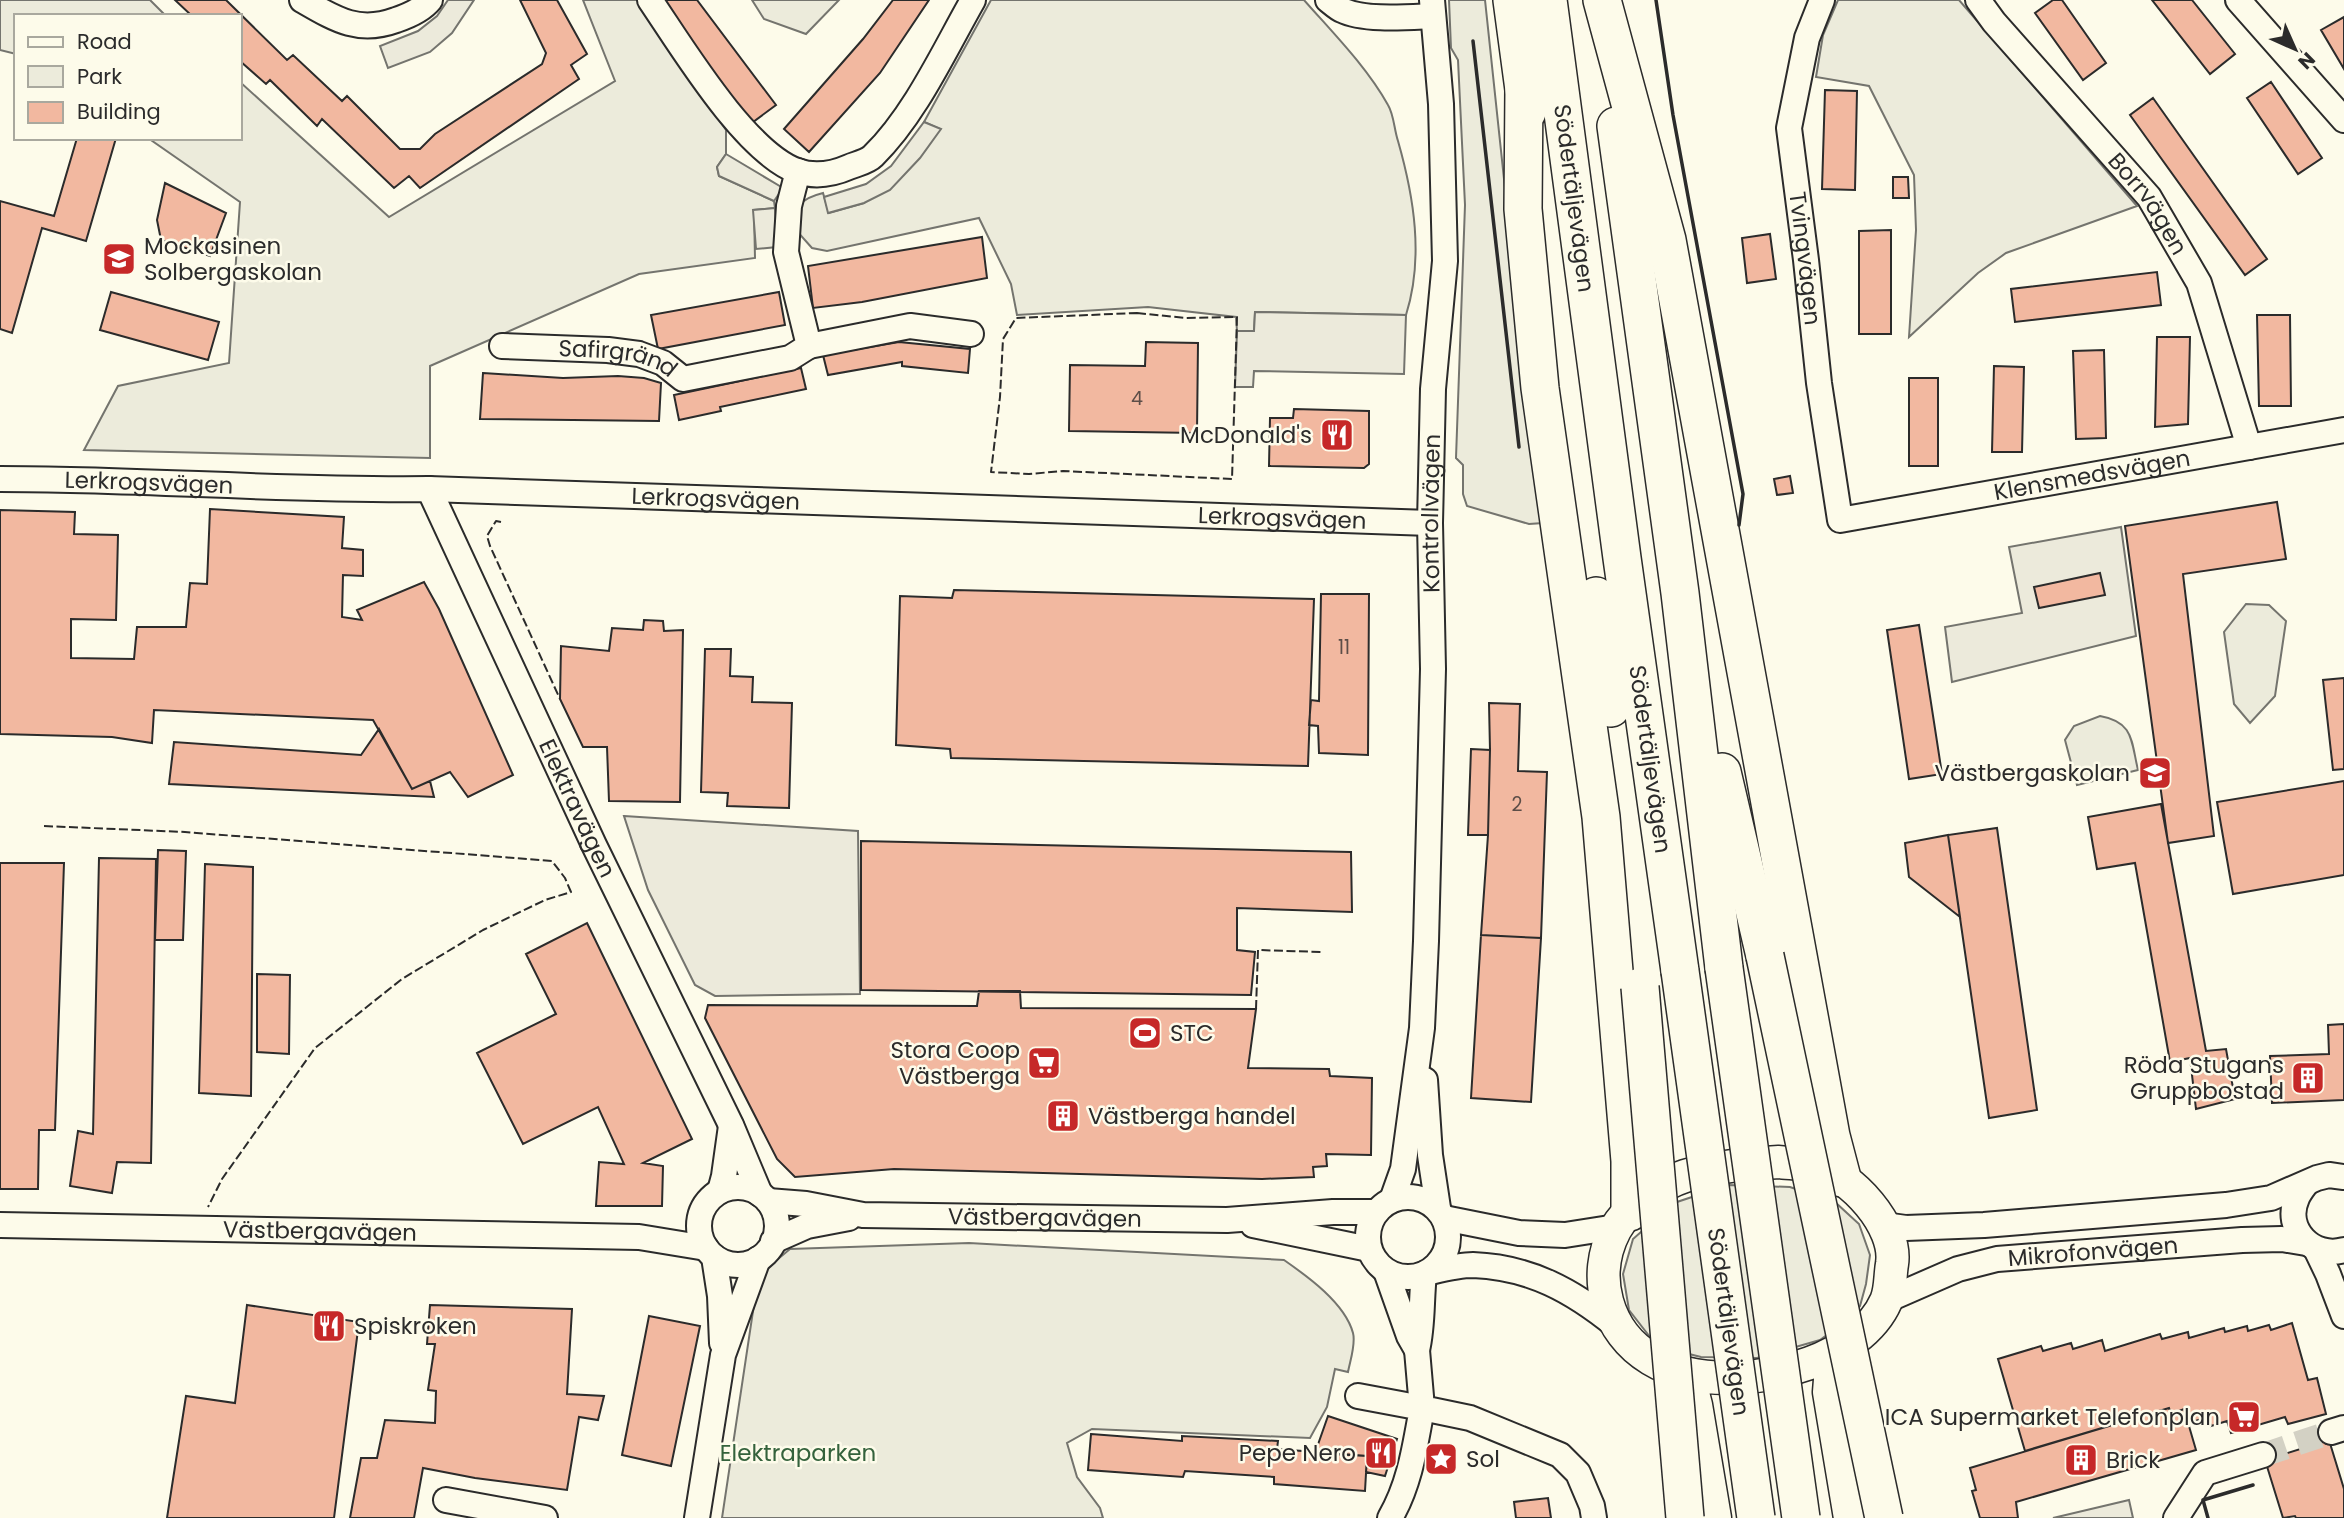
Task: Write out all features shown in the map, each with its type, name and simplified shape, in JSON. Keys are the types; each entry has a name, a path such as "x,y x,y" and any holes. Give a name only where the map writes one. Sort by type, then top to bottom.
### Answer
{"highway":[{"path":"1512,0 1619,773 1685,1518"},
{"name":"Södertäljevägen","path":"1548,0 1622,558 1756,1518"},
{"path":"1600,0 1667,240 1831,1136 1842,1178"},
{"name":"Södertäljevägen","path":"1600,0 1680,593 1724,968 1801,1518"},
{"path":"1524,88 1523,209 1540,388 1601,817 1630,1161 1623,1220"},
{"path":"1680,593 1765,956 1884,1518"}],"main road":[{"path":"1779,1162 1817,1166 1842,1178 1860,1194 1884,1225 1893,1258 1887,1300 1870,1326 1832,1354 1785,1372 1730,1378 1688,1374 1652,1360 1632,1345 1616,1326 1605,1301 1603,1276 1606,1250 1623,1220 1650,1193 1684,1176 1729,1165 1779,1162"},
{"path":"1832,1354 1829,1392 1850,1518"},
{"path":"1688,1374 1696,1405 1715,1518"}],"street":[{"path":"302,0 339,21 362,27 380,26 406,17 430,0"},
{"path":"650,0 743,130 774,158 799,171 832,174 871,158 894,131 973,0"},
{"path":"1328,0 1342,11 1389,17 1433,8"},
{"name":"Tvingvägen","path":"1822,0 1807,38 1789,128 1819,383 1840,520"},
{"name":"Borrvägen","path":"1978,0 1994,22 2149,197 2199,283 2249,447"},
{"path":"2238,0 2344,120"},
{"name":"Kontrollvägen","path":"1433,8 1441,104 1445,261 1433,390 1430,523 1433,669 1422,1028 1430,1155 1441,1213"},
{"path":"799,171 789,206 786,252 809,346"},
{"name":"Safirgränd","path":"502,346 608,350 639,354 663,363 683,379 790,358 809,346 910,327 971,334"},
{"name":"Klensmedsvägen","path":"1840,520 2344,430"},
{"name":"Lerkrogsvägen","path":"0,479 79,479 344,490 429,489 1430,523"},
{"name":"Elektravägen","path":"429,489 594,845 732,1125 764,1197"},
{"name":"Kontrollvägen","path":"1384,1206 1404,1169 1422,1028"},
{"path":"720,1191 732,1125"},
{"name":"Mikrofonvägen","path":"1884,1225 1906,1228 1984,1225 2226,1205 2271,1198 2329,1175 2344,1177"},
{"path":"2306,1184 2297,1197 2293,1213 2296,1229 2329,1274 2344,1317"},
{"path":"697,1518 723,1355 720,1296 710,1253 699,1228 700,1217 704,1206 720,1191 741,1186 764,1197 776,1220 723,1355"},
{"name":"Västbergavägen","path":"764,1197 863,1215 1227,1220 1384,1206"},
{"path":"1616,1326 1586,1302 1542,1279 1514,1271 1472,1265 1405,1278 1386,1271 1375,1261 1366,1238 1370,1223 1384,1206 1414,1197 1441,1213 1519,1233 1565,1235 1623,1220"},
{"path":"1390,1518 1409,1476 1422,1408 1417,1350 1421,1332 1420,1307 1427,1273 1442,1261 1448,1245 1448,1231 1441,1213"},
{"name":"Västbergavägen","path":"766,1250 807,1226 863,1215"},
{"name":"Västbergavägen","path":"639,1237 700,1217"},
{"name":"Västbergavägen","path":"1227,1220 1369,1249"},
{"name":"Västbergavägen","path":"0,1225 639,1237 710,1253"},
{"name":"Mikrofonvägen","path":"1887,1300 1958,1269 1997,1259 2242,1240 2282,1239 2326,1252 2344,1250"},
{"path":"710,1253 724,1262 736,1265 747,1263 766,1250"},
{"path":"1386,1271 1409,1336 1417,1350"},
{"path":"1358,1396 1470,1418 1560,1455 1578,1474 1592,1506 1594,1518"},
{"path":"2176,1518 2205,1474 2263,1455"},
{"path":"446,1500 545,1518"}],"green space":[{"path":"0,0 150,0 164,14 14,14 14,54 0,50"},
{"path":"583,0 637,0 726,130 726,154 717,167 719,176 774,201 775,208 754,210 755,258 639,274 430,366 430,458 84,450 118,386 229,363 240,202 151,140 242,140 242,84 389,217 615,81"},
{"path":"752,0 839,0 806,34 764,19"},
{"path":"991,0 1304,0 1359,63 1392,113 1409,184 1415,228 1415,272 1406,315 1255,312 1254,332 1237,331 1236,317 1148,307 1017,315 1011,284 979,218 827,251 812,248 795,229 801,204 823,193 829,213 864,203 940,129 924,122"},
{"path":"1449,0 1485,0 1535,471 1543,523 1529,524 1467,506 1463,494 1463,465 1456,458 1465,205 1458,60 1451,48"},
{"path":"1838,0 1959,0 2137,206 2006,253 1978,273 1909,337 1916,230 1914,175 1869,86 1816,77 1823,35"},
{"path":"2246,604 2269,605 2286,621 2275,696 2250,723 2234,704 2224,632"},
{"path":"2100,716 2125,728 2132,742 2138,770 2077,785 2065,740 2074,726"},
{"path":"1728,1185 1790,1187 1836,1203 1859,1224 1870,1255 1860,1306 1851,1317 1820,1340 1757,1358 1701,1357 1681,1352 1650,1337 1629,1310 1623,1274 1633,1239 1674,1203"},
{"name":"Elektraparken","path":"969,1243 1284,1260 1324,1291 1349,1322 1354,1342 1348,1372 1335,1369 1327,1407 1310,1438 1092,1429 1067,1443 1077,1477 1100,1508 1103,1518 722,1518 756,1291 766,1269 790,1249"}],"shaded area":[{"path":"448,0 474,0 452,33 430,52 388,68 380,46 418,31 437,16"},
{"path":"924,122 941,129 920,158 890,190 864,203 828,213 824,197 866,184 891,166"},
{"path":"726,154 783,188 774,201 719,176 717,167"},
{"path":"775,208 777,247 756,249 753,210"},
{"path":"1255,312 1406,315 1404,374 1254,371 1253,387 1235,387 1237,331 1254,331"},
{"path":"2121,527 2136,636 1952,682 1945,627 2022,613 2009,547"},
{"path":"624,816 858,831 860,994 715,996 695,985 648,890"},
{"path":"2129,1500 2133,1518 2053,1518"}],"building":[{"path":"175,0 226,0 240,14 190,14"},
{"path":"520,0 557,0 587,54 571,65 579,79 420,188 409,176 394,188 322,119 317,126 270,80 266,84 242,63 242,16 287,60 293,55 342,101 347,96 400,149 420,149 435,134 542,64 546,53"},
{"path":"663,0 697,0 776,105 749,125"},
{"path":"893,0 929,0 880,73 809,152 784,129 863,39"},
{"path":"2053,0 2062,0 2106,63 2083,80 2035,13"},
{"path":"2152,0 2192,0 2235,54 2210,74"},
{"path":"2344,17 2344,69 2321,30"},
{"path":"2271,82 2322,158 2298,174 2247,98"},
{"path":"1825,90 1857,91 1855,190 1822,189"},
{"path":"2153,98 2267,259 2245,275 2130,115"},
{"path":"76,140 115,140 86,241 42,228 12,333 0,329 0,201 54,216"},
{"path":"1893,177 1908,177 1909,198 1893,198"},
{"path":"165,183 226,213 210,256 161,240 157,220"},
{"path":"1891,230 1891,334 1859,334 1859,231"},
{"path":"1770,234 1776,279 1747,283 1742,238"},
{"path":"982,237 987,278 862,302 813,308 808,266"},
{"path":"2157,272 2161,305 2015,322 2011,289"},
{"path":"111,292 219,322 208,360 100,330"},
{"path":"779,292 785,325 658,349 651,315"},
{"path":"2257,315 2290,315 2291,406 2259,406"},
{"path":"2157,337 2190,337 2188,424 2155,427"},
{"path":"899,342 970,349 968,373 902,366 902,362 828,375 823,355"},
{"path":"1146,342 1198,343 1197,433 1069,431 1070,365 1145,366"},
{"path":"2104,350 2106,438 2076,439 2073,351"},
{"path":"1994,366 2024,367 2022,452 1992,452"},
{"path":"801,368 806,389 720,407 721,411 679,420 674,395"},
{"path":"483,373 563,378 644,378 661,383 659,421 480,419"},
{"path":"1909,378 1938,378 1938,466 1909,466"},
{"path":"1294,409 1369,411 1369,464 1364,468 1269,466 1270,418 1293,418"},
{"path":"1790,476 1793,493 1777,495 1774,479"},
{"path":"2277,502 2286,559 2183,574 2214,836 2168,843 2125,526"},
{"path":"210,509 344,517 342,548 363,550 363,576 343,575 342,617 362,620 357,610 424,582 439,609 513,775 468,797 450,772 412,789 373,720 154,710 152,743 112,737 0,734 0,510 75,512 74,534 118,535 116,620 71,619 71,658 134,659 137,627 186,627 190,583 207,584"},
{"path":"2100,573 2105,595 2039,608 2034,587"},
{"path":"954,590 1314,599 1308,766 951,758 950,749 896,745 900,596 952,598"},
{"path":"1321,594 1369,594 1368,755 1319,753 1318,726 1309,725 1311,700 1319,701"},
{"path":"644,620 663,621 664,631 683,630 680,802 609,801 607,747 583,747 560,699 561,646 609,651 612,628 643,630"},
{"path":"1919,625 1942,774 1909,779 1887,630"},
{"path":"705,649 731,649 730,676 753,677 752,702 792,703 789,808 727,806 728,793 701,792"},
{"path":"2344,678 2344,769 2333,770 2323,680"},
{"path":"1489,703 1520,704 1518,771 1547,772 1541,938 1481,935 1488,835"},
{"path":"379,729 412,789 430,781 434,797 169,784 174,742 361,755"},
{"path":"1471,749 1490,750 1488,835 1468,835"},
{"path":"2344,781 2344,875 2233,894 2217,802"},
{"path":"2161,804 2206,1051 2226,1049 2235,1099 2196,1109 2190,1058 2170,1062 2135,863 2097,869 2088,817"},
{"path":"1997,828 2037,1110 1989,1118 1948,835"},
{"path":"1948,835 1960,917 1909,877 1905,843"},
{"path":"861,841 1351,852 1352,912 1237,908 1237,950 1255,952 1251,995 861,990"},
{"path":"158,850 186,851 183,940 155,940"},
{"path":"99,858 156,859 151,1163 117,1162 112,1193 70,1186 78,1131 93,1134"},
{"path":"0,863 64,863 55,1130 39,1130 38,1189 0,1189"},
{"path":"205,864 253,867 251,1096 199,1093"},
{"path":"587,923 692,1139 643,1163 663,1166 662,1206 596,1206 599,1162 624,1164 598,1107 523,1144 477,1053 556,1014 526,954"},
{"path":"1481,935 1541,938 1531,1102 1471,1098"},
{"path":"257,974 290,975 289,1054 257,1052"},
{"name":"Västberga handel","path":"979,991 1020,991 1021,1008 1256,1009 1248,1068 1329,1069 1330,1076 1372,1078 1371,1155 1326,1154 1327,1166 1313,1167 1314,1177 1262,1179 894,1169 795,1177 777,1159 705,1018 708,1005 977,1006"},
{"name":"Röda Stugans Gruppbostad","path":"2344,1024 2344,1100 2272,1103 2270,1056 2329,1054 2328,1025"},
{"path":"247,1305 359,1322 334,1518 167,1518 186,1396 235,1403"},
{"path":"430,1305 572,1309 567,1394 604,1396 598,1420 579,1417 567,1490 423,1468 414,1518 350,1518 361,1458 377,1458 385,1420 435,1423 436,1391 428,1390 435,1344 427,1344"},
{"path":"649,1316 700,1326 671,1466 622,1455"},
{"path":"2292,1323 2308,1380 2317,1378 2326,1414 2288,1424 2285,1417 2231,1433 2227,1421 2211,1426 2208,1417 2189,1423 2184,1409 2171,1414 2169,1408 2025,1451 1998,1359 2041,1346 2043,1351 2071,1343 2073,1349 2102,1340 2105,1351 2160,1334 2162,1339 2188,1332 2189,1338 2224,1328 2225,1332 2247,1326 2248,1331 2269,1325 2271,1330"},
{"name":"Brick","path":"2169,1408 2171,1414 2184,1409 2196,1450 2016,1502 2018,1518 1980,1518 1972,1491 1976,1490 1970,1468"},
{"path":"1328,1416 1397,1439 1385,1476 1366,1472 1367,1456 1315,1453"},
{"path":"1091,1434 1182,1441 1182,1436 1278,1441 1277,1449 1367,1456 1365,1491 1274,1484 1274,1477 1185,1471 1183,1477 1088,1470"},
{"path":"2329,1440 2344,1489 2344,1518 2283,1518 2265,1460"},
{"path":"1548,1498 1551,1518 1516,1518 1514,1502"}],"tunnel":[{"path":"2263,1455 2331,1432"}],"fence":[{"path":"1137,313 1186,318 1237,317 1232,479 1063,471 1029,474 991,472 1000,397 1003,339 1016,318 1137,313"},
{"path":"501,522 496,521 487,536 490,546 560,699"},
{"path":"44,826 185,832 552,861 565,878 571,892 545,900 483,930 402,979 315,1048 222,1179 208,1207"},
{"path":"1256,1009 1258,950 1321,952"}],"wall":[{"path":"1656,0 1673,115 1743,494 1739,525"},
{"path":"1473,41 1519,447"},
{"path":"2208,1518 2203,1500 2253,1485"}],"place":[{"name":"Mockasinen Solbergaskolan","path":"119,259"},
{"name":"McDonald's","path":"1337,435"},
{"name":"Västbergaskolan","path":"2155,773"},
{"name":"STC","path":"1145,1033"},
{"name":"Stora Coop Västberga","path":"1044,1063"},
{"name":"Röda Stugans Gruppbostad","path":"2308,1078"},
{"name":"Västberga handel","path":"1063,1116"},
{"name":"Spiskroken","path":"329,1326"},
{"name":"ICA Supermarket Telefonplan","path":"2244,1417"},
{"name":"Pepe Nero","path":"1381,1453"},
{"name":"Sol","path":"1441,1459"},
{"name":"Brick","path":"2081,1460"}]}
